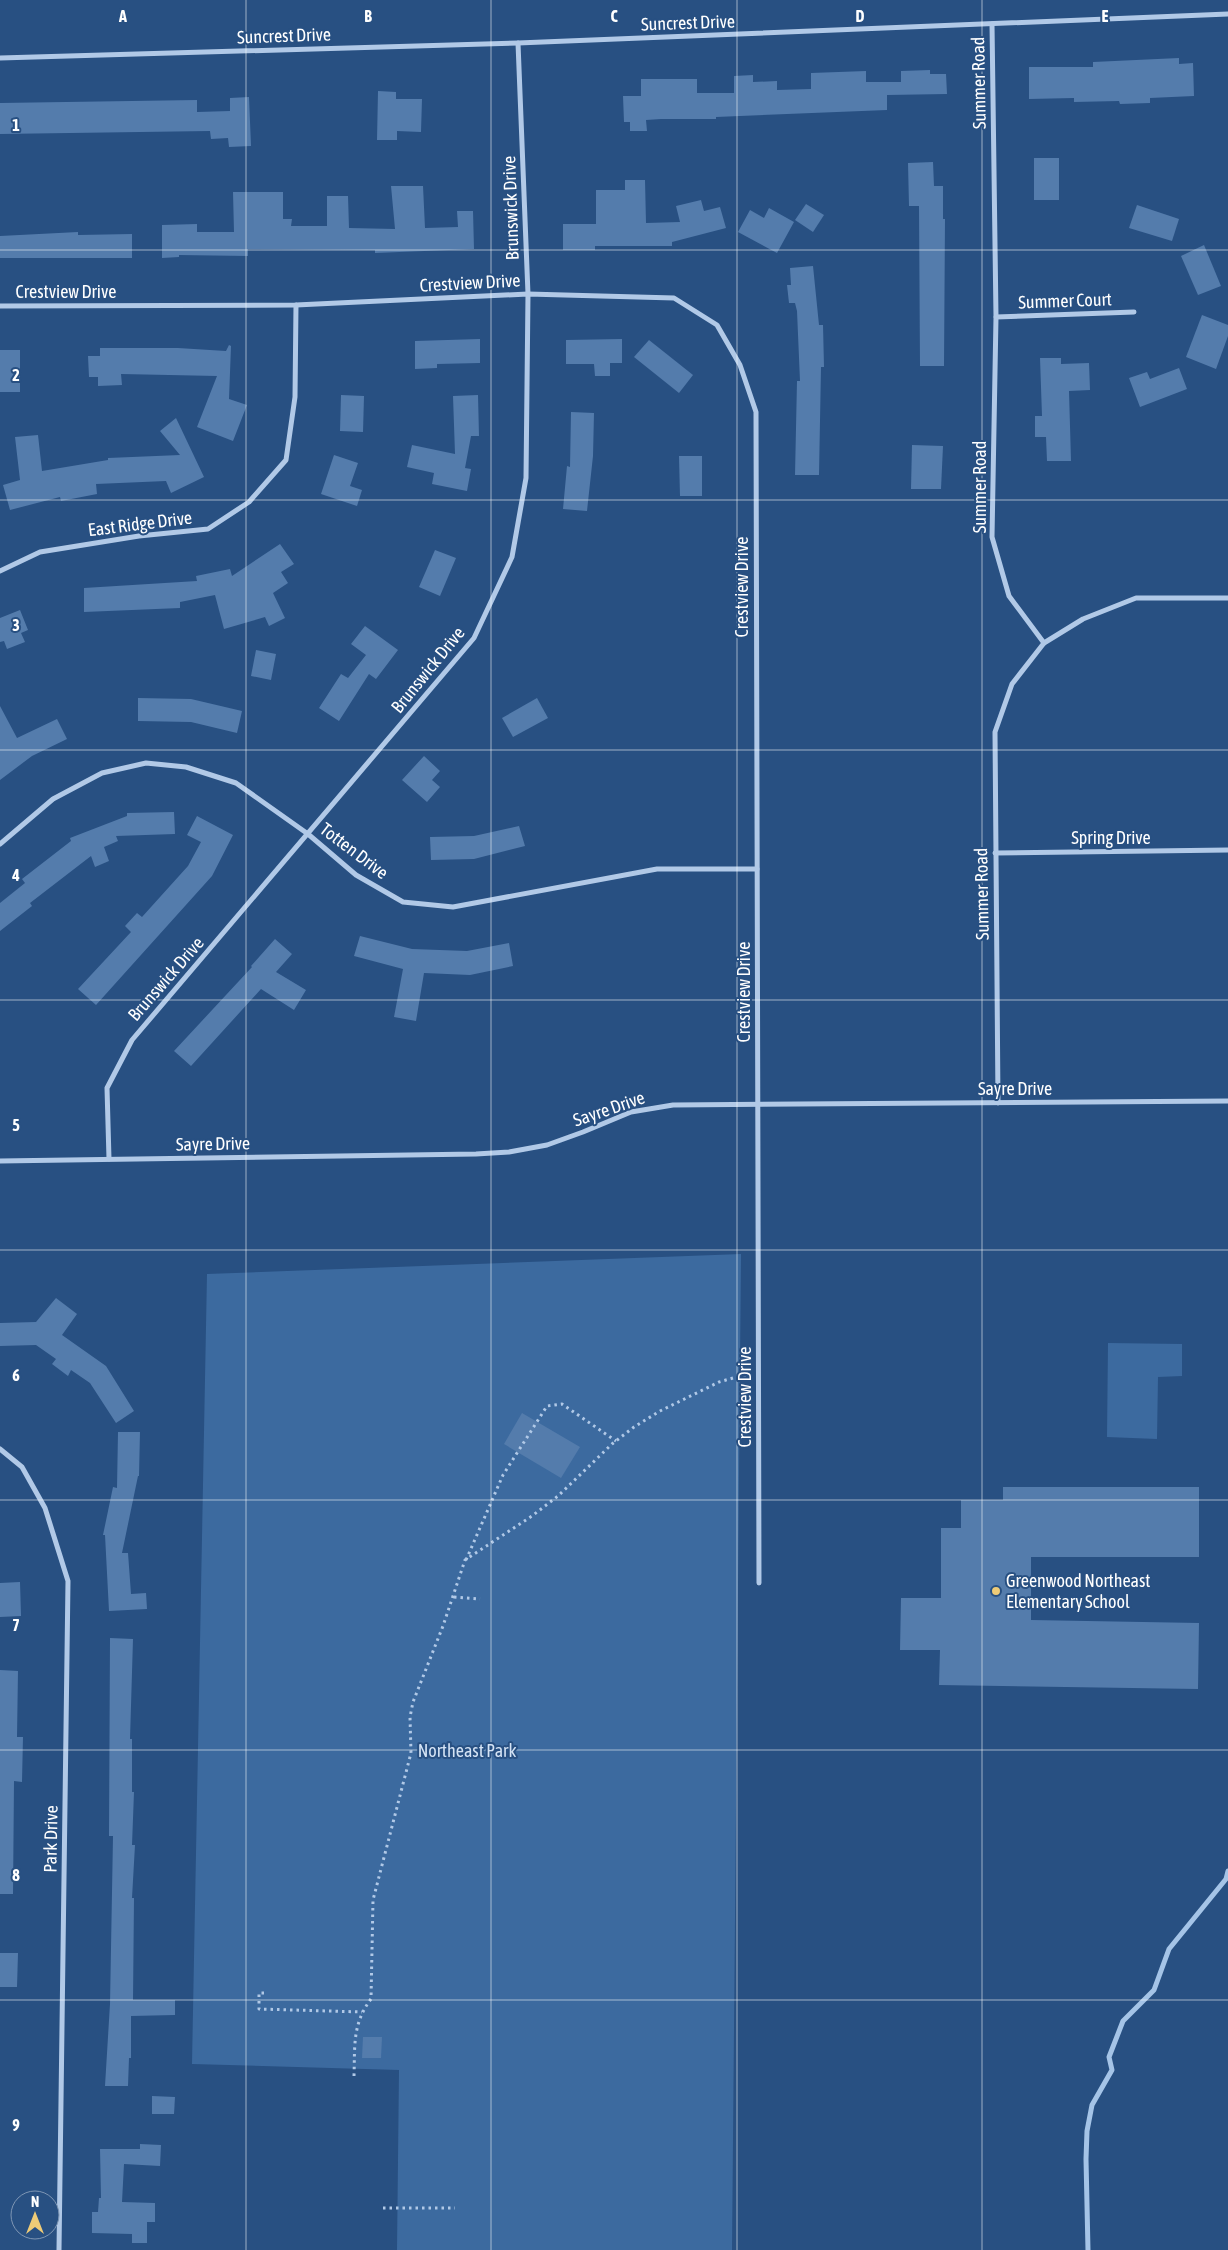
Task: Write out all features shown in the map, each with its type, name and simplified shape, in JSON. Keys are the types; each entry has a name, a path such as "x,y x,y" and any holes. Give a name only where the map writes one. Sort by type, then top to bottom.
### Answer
{"street":[{"name":"Suncrest Drive","path":"0,58 518,44 1228,14"},
{"name":"Summer Road","path":"992,24 996,316 992,537 1009,596 1044,643 1012,684 995,732 998,1103"},
{"name":"Brunswick Drive","path":"109,1159 107,1088 132,1040 474,638 512,557 526,478 528,294 518,44"},
{"name":"Crestview Drive","path":"0,306 296,305 528,294 674,298 717,325 740,365 756,412 759,1583"},
{"name":"East Ridge Drive","path":"0,570 40,552 139,536 208,530 249,502 286,460 295,397 296,305"},
{"name":"Summer Court","path":"996,316 1134,312"},
{"path":"1044,643 1083,619 1136,598 1228,598"},
{"name":"Totten Drive","path":"0,844 54,799 102,773 146,763 186,767 236,783 308,834 356,875 403,902 452,907 657,869 757,869"},
{"name":"Spring Drive","path":"995,853 1228,850"},
{"name":"Sayre Drive","path":"0,1161 501,1152 547,1145 631,1112 674,1105 1228,1101"},
{"name":"Park Drive","path":"0,1449 22,1467 46,1508 68,1581 59,2250"}],"path":[{"path":"465,1560 532,1516 558,1496 616,1441 654,1415 702,1390 733,1378 758,1377"},
{"path":"354,2076 356,2028 362,2012 371,2000 373,1900 411,1753 410,1717 413,1702 454,1597 465,1560 503,1475 547,1406 562,1404 616,1441"},
{"path":"454,1597 480,1599"},
{"path":"264,1993 259,1993 259,2009 362,2012"},
{"path":"382,2208 456,2208"}],"green space":[{"name":"Northeast Park","path":"741,1254 732,2250 397,2250 399,2070 192,2064 207,1274"},
{"path":"1108,1343 1182,1344 1182,1376 1158,1377 1157,1439 1107,1437"}],"building":[{"path":"1179,58 1179,64 1193,63 1194,96 1150,98 1150,103 1120,104 1119,101 1074,102 1074,98 1029,99 1029,67 1093,67 1093,62"},
{"path":"930,70 930,74 946,74 947,94 887,95 887,110 716,117 716,119 646,120 647,131 630,131 630,122 624,122 623,96 641,96 641,79 697,79 697,93 734,93 734,76 753,75 753,82 777,81 777,90 811,89 811,73 866,71 866,82 901,82 901,71"},
{"path":"378,91 396,92 396,99 422,99 421,132 397,131 397,140 377,140"},
{"path":"249,97 251,146 229,147 228,138 211,139 210,131 0,134 0,103 197,100 197,112 230,111 230,98"},
{"path":"1034,158 1059,158 1059,200 1034,200"},
{"path":"933,162 934,186 943,186 943,219 945,219 944,366 920,366 919,206 909,206 908,163"},
{"path":"625,180 645,180 646,223 680,222 676,206 701,200 704,211 720,207 726,228 672,242 672,246 595,246 595,250 563,250 563,224 596,224 596,190 625,190"},
{"path":"391,186 423,186 425,228 458,227 457,211 473,211 474,249 375,253 375,250 248,249 248,256 179,255 179,257 162,258 162,225 197,224 197,232 234,232 233,192 283,192 283,219 292,219 291,226 327,226 327,196 348,196 349,228 395,229"},
{"path":"806,204 824,215 813,232 795,220"},
{"path":"1137,205 1179,219 1172,241 1129,228"},
{"path":"769,208 794,222 777,253 738,232 750,210 764,218"},
{"path":"78,232 78,235 132,234 132,258 0,258 0,236"},
{"path":"1204,245 1221,286 1198,295 1181,256"},
{"path":"813,266 819,325 823,325 824,367 821,367 819,475 795,475 797,381 800,381 797,311 795,303 789,303 787,285 791,285 790,268"},
{"path":"1202,315 1228,325 1228,336 1216,369 1186,357"},
{"path":"480,339 480,363 437,364 437,368 415,369 415,341"},
{"path":"622,339 622,363 610,363 610,376 595,376 594,364 566,364 566,340"},
{"path":"649,340 693,375 679,393 634,357"},
{"path":"229,345 231,346 229,399 247,405 233,441 197,427 217,376 121,374 122,385 98,386 98,377 89,377 88,356 100,356 100,348 178,348 226,351"},
{"path":"0,350 20,350 20,392 0,392"},
{"path":"1040,358 1061,358 1061,364 1089,363 1090,390 1069,391 1071,461 1047,461 1046,437 1035,437 1035,416 1042,416"},
{"path":"1179,368 1187,389 1140,407 1129,378 1147,372 1150,379"},
{"path":"341,395 364,396 363,432 340,431"},
{"path":"478,395 479,436 471,436 465,468 471,469 467,491 432,484 434,473 407,467 412,445 455,454 453,396"},
{"path":"571,412 594,413 593,456 587,511 563,509 567,466 570,467"},
{"path":"176,418 204,477 171,493 166,481 96,484 97,494 61,501 60,497 10,510 3,485 20,480 15,437 38,435 42,471 108,460 108,458 180,455 160,431"},
{"path":"912,445 943,446 941,489 911,489"},
{"path":"334,455 358,463 350,486 362,490 357,506 321,494"},
{"path":"679,456 702,456 702,496 680,496"},
{"path":"280,544 294,564 281,572 288,583 273,593 285,618 269,626 265,617 224,629 215,595 180,602 180,608 84,612 84,588 197,581 196,576 230,569 232,576"},
{"path":"435,550 456,558 440,596 419,587"},
{"path":"20,610 28,630 21,633 25,642 7,649 4,641 0,642 0,618"},
{"path":"365,626 398,650 376,679 369,674 339,721 319,708 341,674 348,678 366,655 351,644"},
{"path":"256,650 276,654 271,680 251,676"},
{"path":"138,698 191,699 242,711 237,733 191,722 138,721"},
{"path":"537,698 548,718 513,737 502,718"},
{"path":"0,706 17,738 57,719 67,739 32,756 0,780"},
{"path":"424,756 440,771 432,780 440,787 427,802 402,780"},
{"path":"174,812 175,834 116,836 118,841 104,847 109,861 95,867 91,856 30,903 32,906 0,931 0,903 25,883 22,879 71,841 70,838 127,816 127,813"},
{"path":"197,816 233,835 212,876 96,1005 78,989 131,932 125,926 137,913 142,917 188,866 201,842 187,835"},
{"path":"519,826 525,846 474,859 431,860 430,837 474,836"},
{"path":"360,936 412,949 467,951 509,943 513,966 470,975 424,973 416,1021 394,1017 403,969 354,956"},
{"path":"275,939 292,954 276,972 306,990 294,1010 261,989 191,1066 174,1051 252,967"},
{"path":"56,1298 77,1314 62,1335 106,1366 134,1411 116,1423 90,1383 71,1370 68,1376 52,1364 56,1359 36,1345 0,1346 0,1323 36,1322"},
{"path":"522,1413 580,1447 561,1478 504,1444"},
{"path":"118,1432 140,1432 139,1476 122,1553 128,1553 131,1594 146,1593 147,1609 109,1611 105,1535 103,1535 113,1487 117,1488"},
{"name":"Greenwood Northeast Elementary School","path":"1003,1487 1199,1487 1199,1557 1031,1557 1031,1620 1199,1623 1198,1689 939,1685 940,1650 900,1650 901,1598 941,1598 941,1528 961,1528 961,1500 1003,1500"},
{"path":"20,1582 21,1616 0,1617 0,1583"},
{"path":"110,1638 133,1639 130,1739 132,1739 132,1792 134,1792 132,1845 135,1845 132,1898 134,1898 133,2000 175,2000 175,2015 131,2016 131,2058 129,2058 128,2086 105,2086 110,2004 113,1836 109,1836"},
{"path":"0,1670 18,1671 17,1737 23,1737 22,1782 14,1781 13,1894 0,1894"},
{"path":"0,1953 18,1953 17,1987 0,1987"},
{"path":"363,2037 382,2037 381,2058 362,2058"},
{"path":"152,2096 175,2097 174,2114 152,2114"},
{"path":"140,2144 161,2145 160,2166 124,2164 122,2202 155,2203 155,2222 147,2222 147,2243 132,2243 132,2234 92,2233 92,2212 98,2212 99,2198 101,2198 100,2149 140,2149"}],"waterway":[{"path":"1088,2250 1087,2131 1092,2105 1112,2070 1109,2057 1123,2021 1154,1990 1169,1949 1226,1879 1228,1871"}],"place":[{"name":"Greenwood Northeast Elementary School","path":"996,1591"}]}
